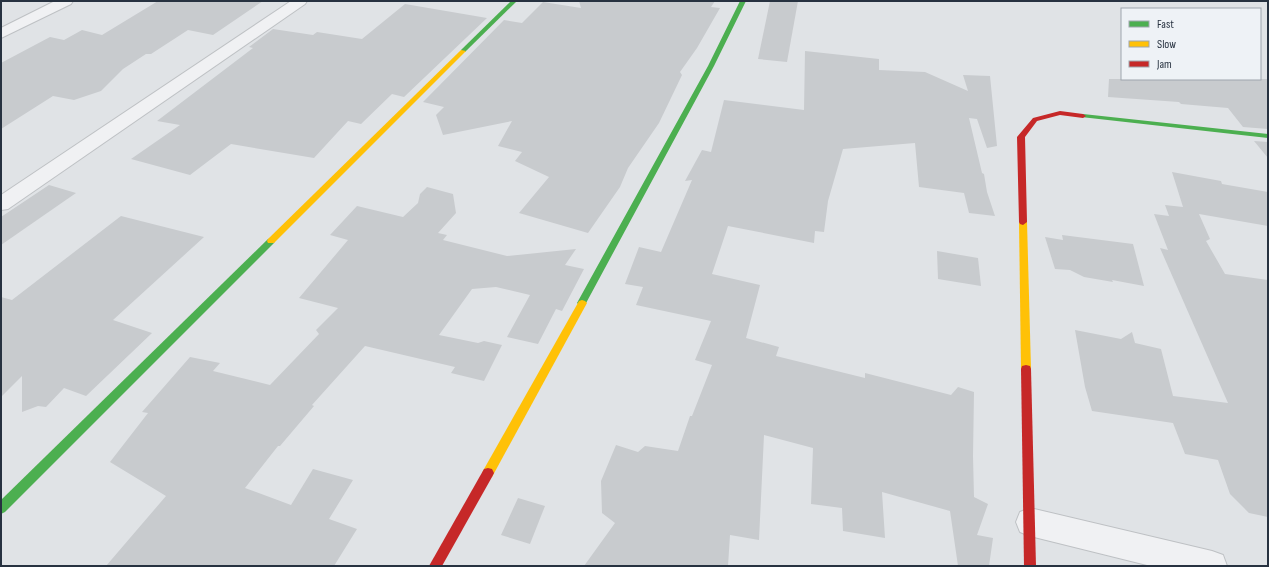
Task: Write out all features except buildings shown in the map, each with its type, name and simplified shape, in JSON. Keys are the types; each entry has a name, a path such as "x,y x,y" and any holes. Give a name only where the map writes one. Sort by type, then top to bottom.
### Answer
{"street":[{"path":"1,34 66,1"},
{"path":"1,204 300,1"},
{"path":"1,508 514,1"},
{"path":"435,566 550,362 704,79 743,1"},
{"path":"1030,566 1021,137 1035,119 1060,113 1268,136"},
{"path":"1030,522 1212,566"}],"traffic: fast":[{"path":"463,51 514,1"},
{"path":"582,303 711,66 743,1"},
{"path":"1083,116 1268,136"},
{"path":"1,508 271,241"}],"traffic: slow":[{"path":"271,241 463,51"},
{"path":"1023,222 1026,369"},
{"path":"488,473 582,303"}],"traffic: jam":[{"path":"1023,222 1021,137 1035,119 1060,113 1083,116"},
{"path":"1026,369 1030,566"},
{"path":"435,566 488,473"}]}
